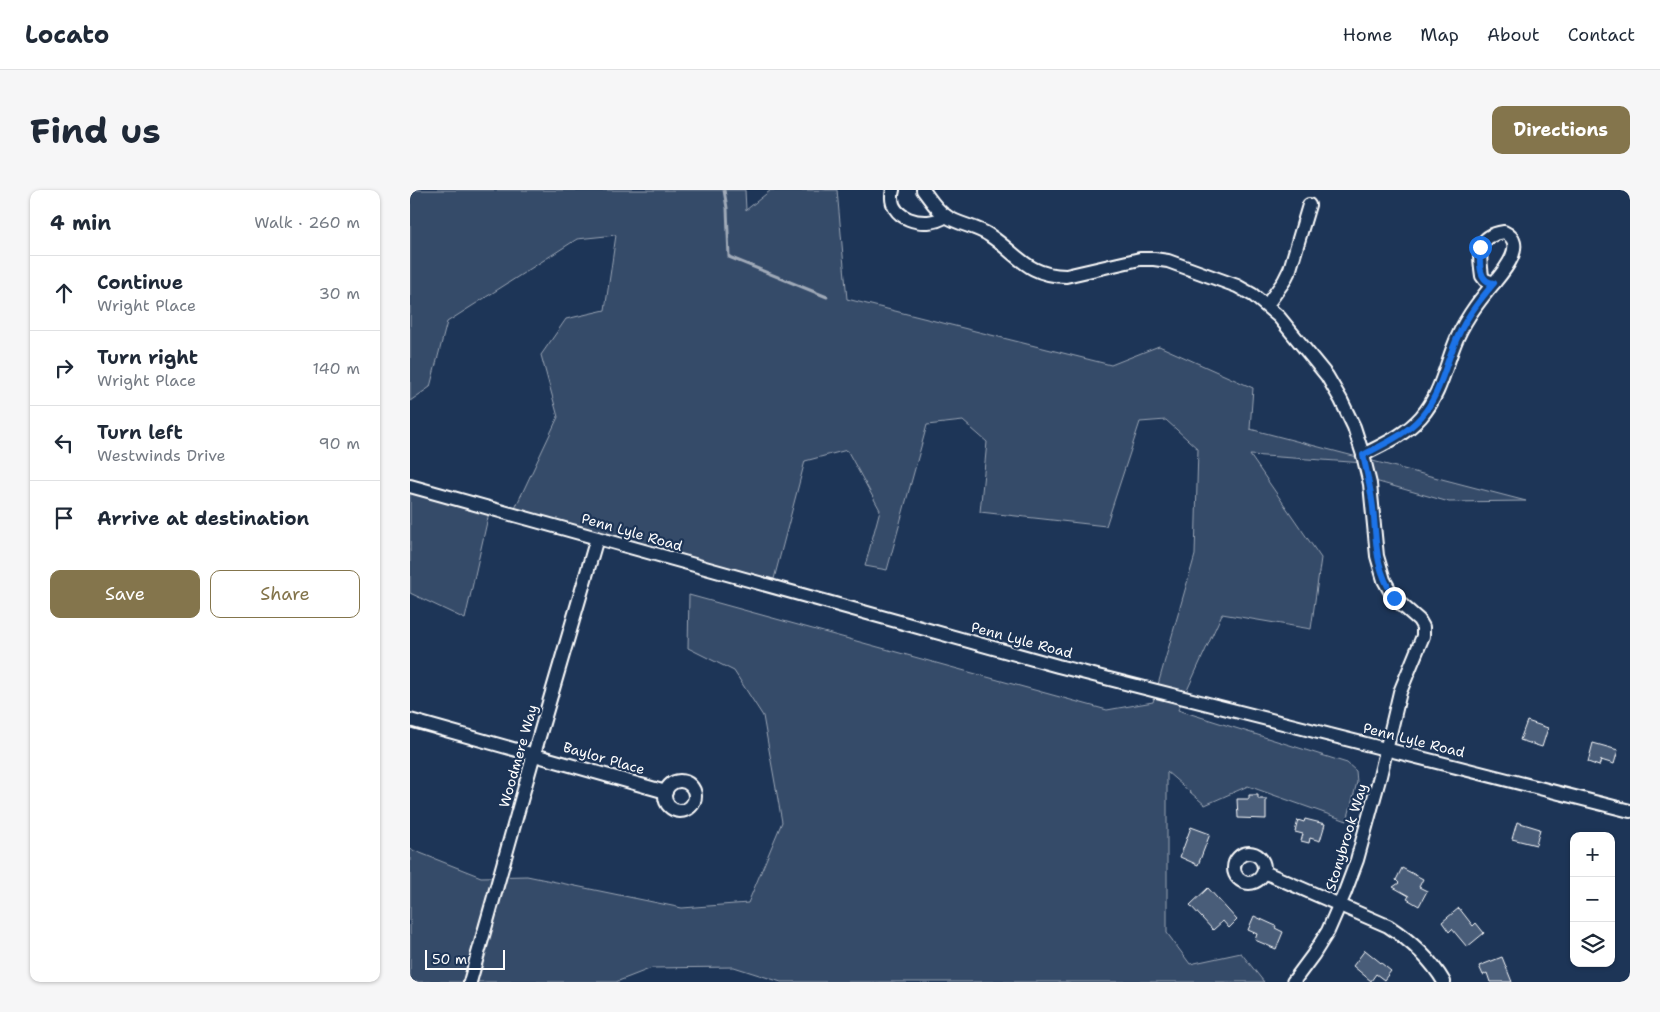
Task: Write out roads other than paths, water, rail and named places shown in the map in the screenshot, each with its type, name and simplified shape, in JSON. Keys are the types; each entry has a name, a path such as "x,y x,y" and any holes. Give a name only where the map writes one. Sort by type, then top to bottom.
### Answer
{"street":[{"path":"923,190 946,216 977,228 1029,267 1041,273 1053,276 1066,276 1140,260 1154,259 1168,261 1236,286 1267,305 1280,317 1327,376 1354,427 1363,455 1395,439 1421,417 1440,386 1461,329 1472,310 1494,283"},
{"path":"893,195 898,211 912,221 932,222 946,216"},
{"path":"1267,305 1290,269 1309,205"},
{"name":"Stonybrook Way","path":"1293,982 1323,939 1340,905 1357,860 1400,692 1423,636 1424,627 1419,620 1394,598 1384,580 1376,556 1370,484 1363,455"},
{"name":"Penn Lyle Road","path":"410,486 1058,666 1387,748 1630,812"},
{"name":"Woodmere Way","path":"470,982 597,538"},
{"name":"Baylor Place","path":"410,720 666,792"},
{"path":"1264,872 1388,926 1405,937 1432,964 1444,982"}],"waterway":[{"path":"724,190 727,208 729,257 827,297"}]}
